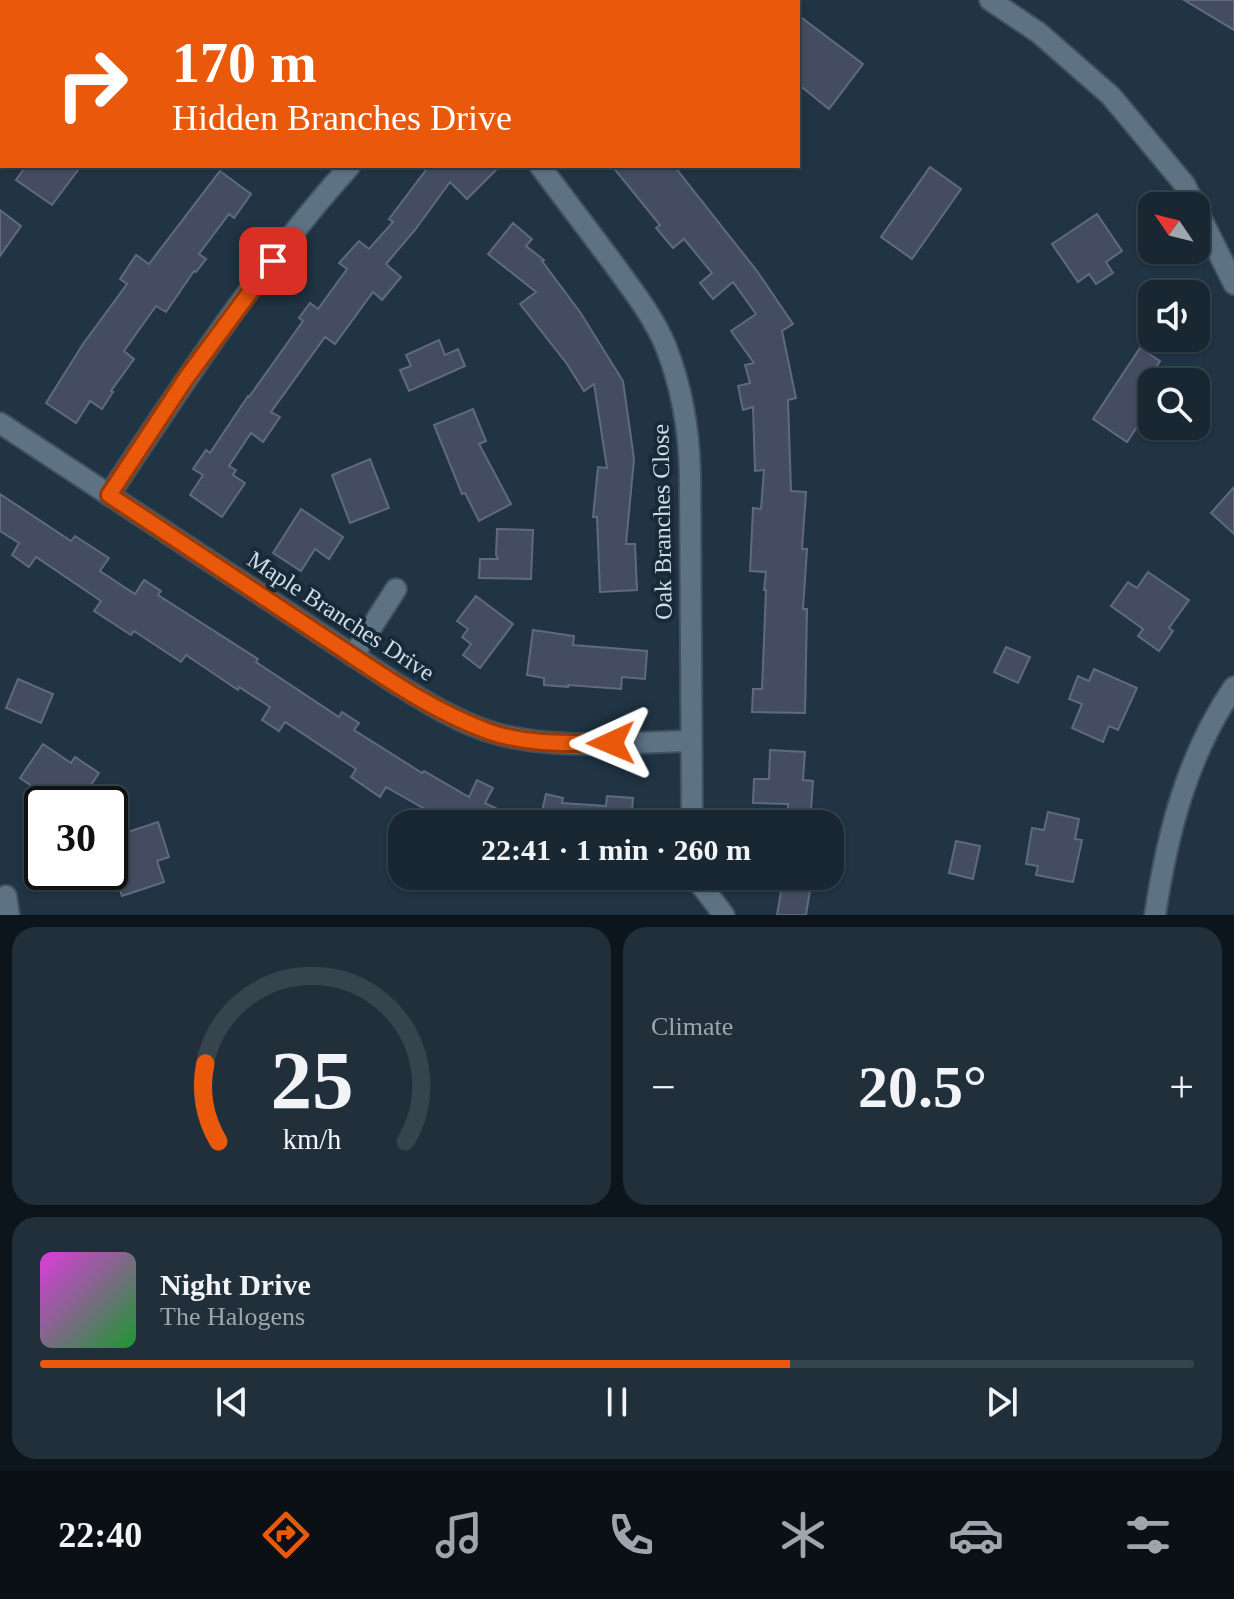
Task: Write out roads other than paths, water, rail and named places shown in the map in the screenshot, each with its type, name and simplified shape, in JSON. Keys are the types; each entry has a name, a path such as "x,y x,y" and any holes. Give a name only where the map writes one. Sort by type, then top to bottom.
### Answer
{"street":[{"path":"990,0 1039,33 1111,96 1188,192"},
{"path":"109,495 219,332 348,168"},
{"name":"Oak Branches Close","path":"542,168 651,317 665,345 685,408 690,473 692,810"},
{"path":"1210,235 1234,284"},
{"name":"Maple Branches Drive","path":"0,423 353,656 458,718 492,732 557,744 691,741"},
{"path":"353,656 396,589"},
{"path":"1155,915 1169,836 1186,782 1207,732 1234,687"},
{"path":"705,890 724,915"}]}
